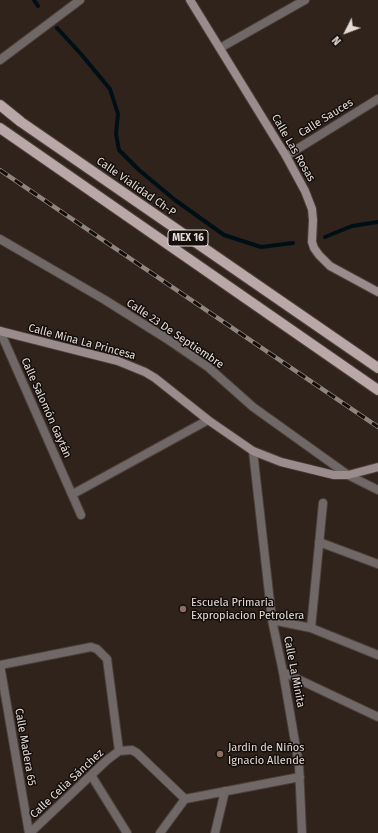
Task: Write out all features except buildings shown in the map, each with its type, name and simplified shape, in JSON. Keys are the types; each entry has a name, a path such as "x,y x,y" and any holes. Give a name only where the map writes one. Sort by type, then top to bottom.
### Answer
{"main road":[{"name":"Calle Vialidad Ch-P","path":"0,105 28,127 378,368"},
{"name":"MEX 16","path":"0,128 378,390"}],"street":[{"path":"0,60 80,0"},
{"name":"Calle Las Rosas","path":"190,0 286,156 305,191 312,209 312,242 319,255 324,261 335,269 378,292"},
{"path":"220,48 305,0"},
{"name":"Calle Sauces","path":"286,156 378,99"},
{"name":"Calle 23 De Septiembre","path":"0,239 105,300 208,367 254,407 348,475 378,490"},
{"name":"Calle Mina La Princesa","path":"0,331 118,361 134,367 155,378 208,420 253,451 281,462 325,474 348,475 378,467"},
{"name":"Calle Salomón Gaytán","path":"0,331 81,515"},
{"path":"73,494 208,420"},
{"name":"Calle La Minita","path":"253,451 272,620 283,672 300,777 302,833"},
{"path":"311,628 323,503"},
{"path":"319,542 378,564"},
{"path":"272,620 311,628 378,655"},
{"path":"0,665 91,647 98,649 107,659 119,751 132,750 137,753 185,799"},
{"name":"Calle Madera 65","path":"0,665 30,833"},
{"path":"283,672 378,717"},
{"name":"Calle Celia Sánchez","path":"30,833 107,760 119,751"},
{"path":"91,775 127,833"},
{"path":"160,833 185,799 300,777"},
{"path":"214,833 225,791"}],"waterway":[{"path":"34,0 38,6"},
{"path":"57,28 110,89 118,114 116,134 119,150 139,170 175,200 224,235 261,247 293,243"},
{"path":"325,237 352,226 378,222"}],"railway":[{"path":"0,170 378,427"}],"place":[{"name":"Escuela Primaria Expropiacion Petrolera","path":"183,609"},
{"name":"Jardin de Niños Ignacio Allende","path":"220,754"}]}
